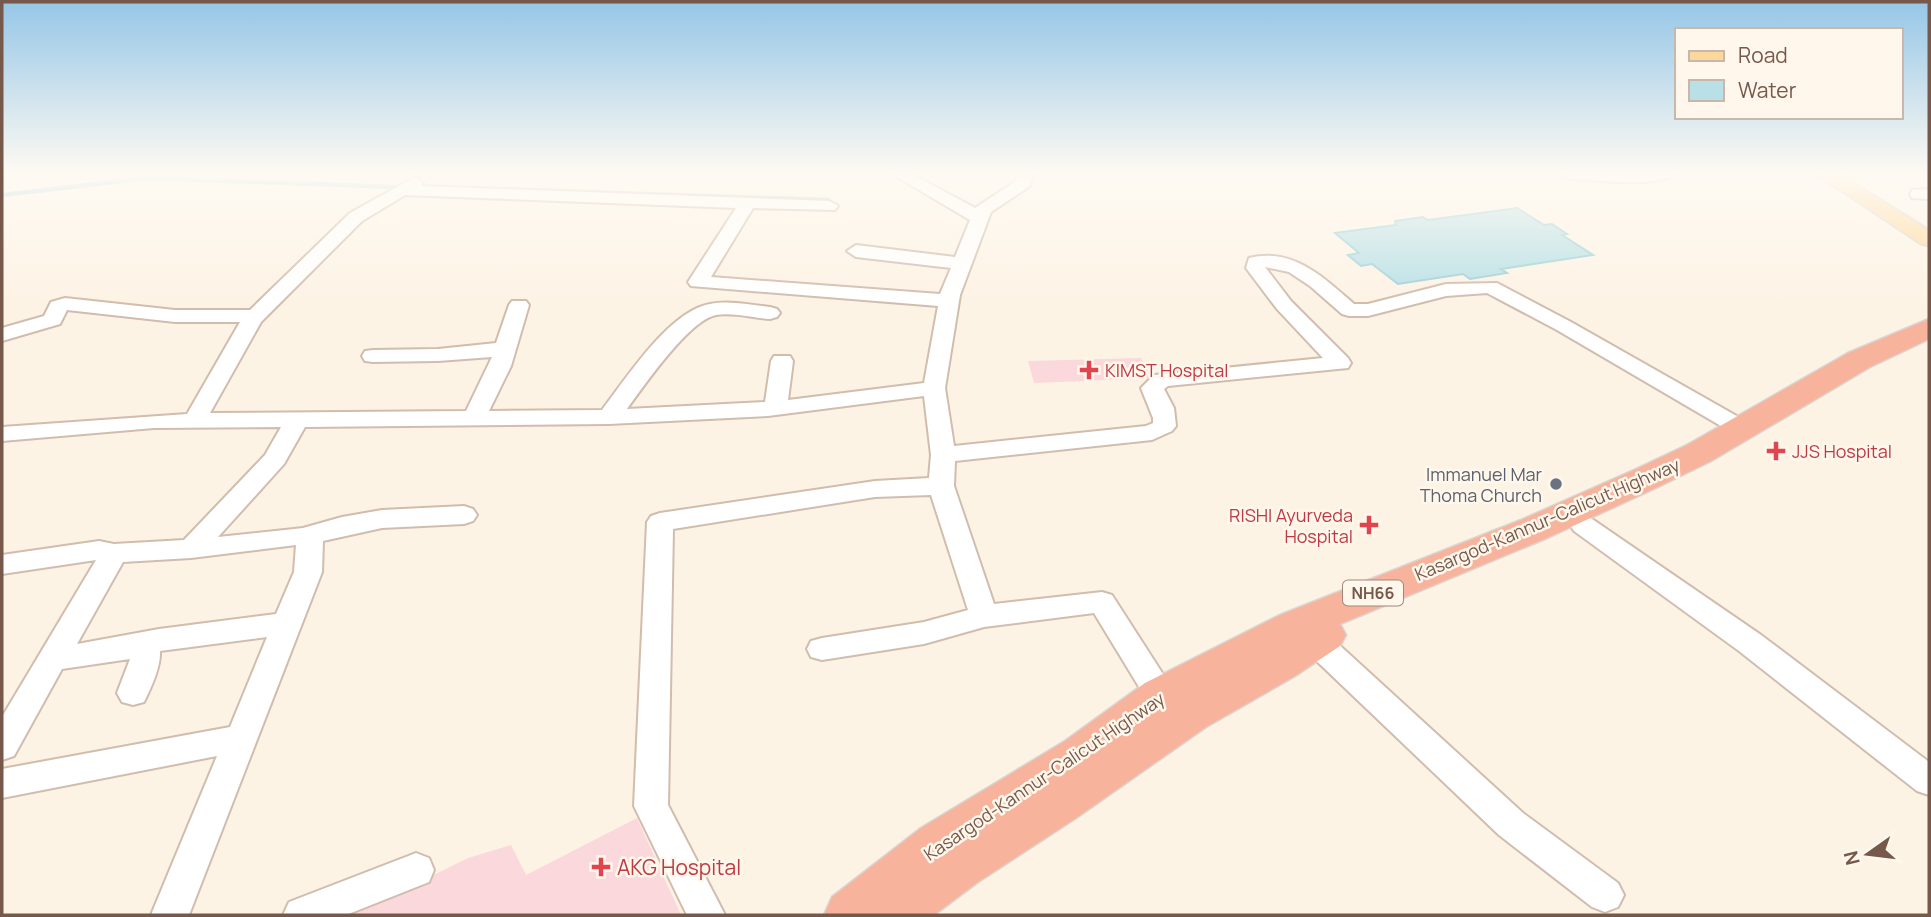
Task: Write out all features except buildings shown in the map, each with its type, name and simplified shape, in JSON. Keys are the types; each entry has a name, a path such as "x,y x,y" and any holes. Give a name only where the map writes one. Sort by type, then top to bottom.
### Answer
{"highway":[{"name":"Kasargod-Kannur-Calicut Highway","path":"891,915 1092,765 1161,696 1295,626 1635,484 1699,453 1859,360 1929,328"},
{"name":"Kasargod-Kannur-Calicut Highway","path":"851,915 939,844 1190,714 1280,663 1314,640 1583,525 1697,471 1929,343"}],"main road":[{"path":"1893,217 1929,239"}],"street":[{"path":"194,421 234,346 256,316 356,217"},
{"path":"739,217 698,282 949,301"},
{"path":"980,218 949,301 934,388 943,455 941,486 984,616"},
{"path":"856,251 963,264"},
{"path":"943,455 1152,433 1164,426 1166,418 1152,388 1162,380 1340,363 1284,305 1255,268 1256,262 1271,260 1298,267 1349,310 1368,310 1446,290 1490,287 1564,326 1741,428"},
{"path":"2,335 42,326 52,320 58,306 65,304 175,316 256,316"},
{"path":"474,419 500,366 519,305"},
{"path":"608,417 659,353 697,315 709,310 770,313"},
{"path":"373,356 438,355 505,349"},
{"path":"775,408 782,360"},
{"path":"2,434 154,421 296,422 608,417 775,408 934,388"},
{"path":"191,549 275,459 296,422"},
{"path":"706,915 652,806 660,522 875,489 941,486"},
{"path":"2,564 99,550 114,553 191,549 304,538 329,528 388,519 464,515"},
{"path":"1583,525 1750,643 1929,781"},
{"path":"170,915 308,572 310,540 304,538"},
{"path":"2,746 114,553"},
{"path":"822,649 924,633 984,616 1102,602 1161,696"},
{"path":"52,659 144,643 287,624"},
{"path":"1314,640 1511,824 1605,895"},
{"path":"133,693 145,659 144,643"},
{"path":"2,784 241,738"},
{"path":"302,915 416,870"}],"shaded area":[{"name":"KIMST Hospital","path":"1141,358 1153,378 1034,383 1028,361"},
{"name":"AKG Hospital","path":"637,818 681,915 333,915 407,888 468,858 511,845 526,875"}],"water":[{"path":"1423,217 1428,220 1452,217 1531,217 1544,225 1552,224 1567,234 1562,235 1593,255 1501,269 1507,273 1470,279 1463,274 1398,284 1372,264 1361,266 1348,255 1359,253 1335,233 1396,225 1395,221"}],"place":[{"name":"KIMST Hospital","path":"1089,370"},
{"name":"JJS Hospital","path":"1776,451"},
{"name":"Immanuel Mar Thoma Church","path":"1556,484"},
{"name":"RISHI Ayurveda Hospital","path":"1369,525"},
{"name":"AKG Hospital","path":"601,867"}]}
